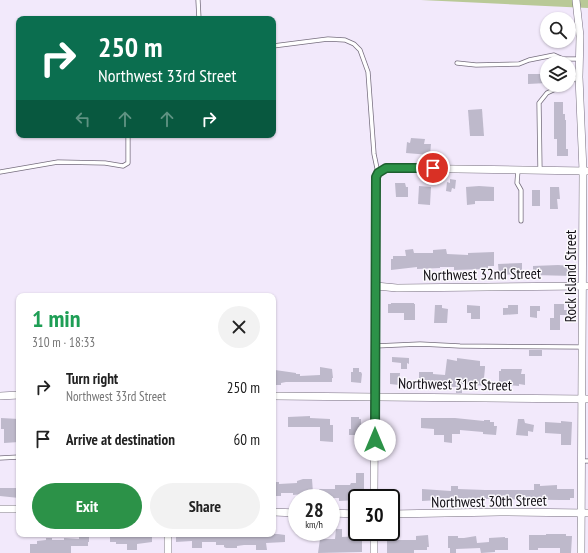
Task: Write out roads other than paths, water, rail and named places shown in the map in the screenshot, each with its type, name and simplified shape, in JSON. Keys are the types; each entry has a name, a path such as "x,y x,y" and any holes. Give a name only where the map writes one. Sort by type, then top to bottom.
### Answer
{"street":[{"name":"Rock Island Street","path":"576,0 580,36 579,77 586,171 585,286 582,347 585,399 585,513 581,553"},
{"path":"374,489 376,177 380,171 386,168 586,171"},
{"name":"Northwest 32nd Street","path":"376,286 397,288 585,286"},
{"path":"0,396 16,396"},
{"name":"Northwest 31st Street","path":"276,396 585,399"},
{"path":"0,509 16,509"},
{"path":"276,512 288,512"},
{"name":"Northwest 30th Street","path":"400,514 500,512 585,513"},
{"path":"168,537 168,553"},
{"path":"374,541 374,553"}],"lane":[{"path":"198,0 199,16"},
{"path":"276,46 328,39 345,40 354,44 360,50 368,72 374,154 380,171"},
{"path":"457,63 476,65 519,64 528,60 554,55 564,59 579,59"},
{"path":"540,170 539,103 549,92"},
{"path":"0,172 58,162 105,163 123,166 128,164 128,138"},
{"path":"518,170 517,183 521,190 521,221"},
{"path":"375,346 420,344 460,346 582,347"},
{"path":"0,458 16,458"}]}
